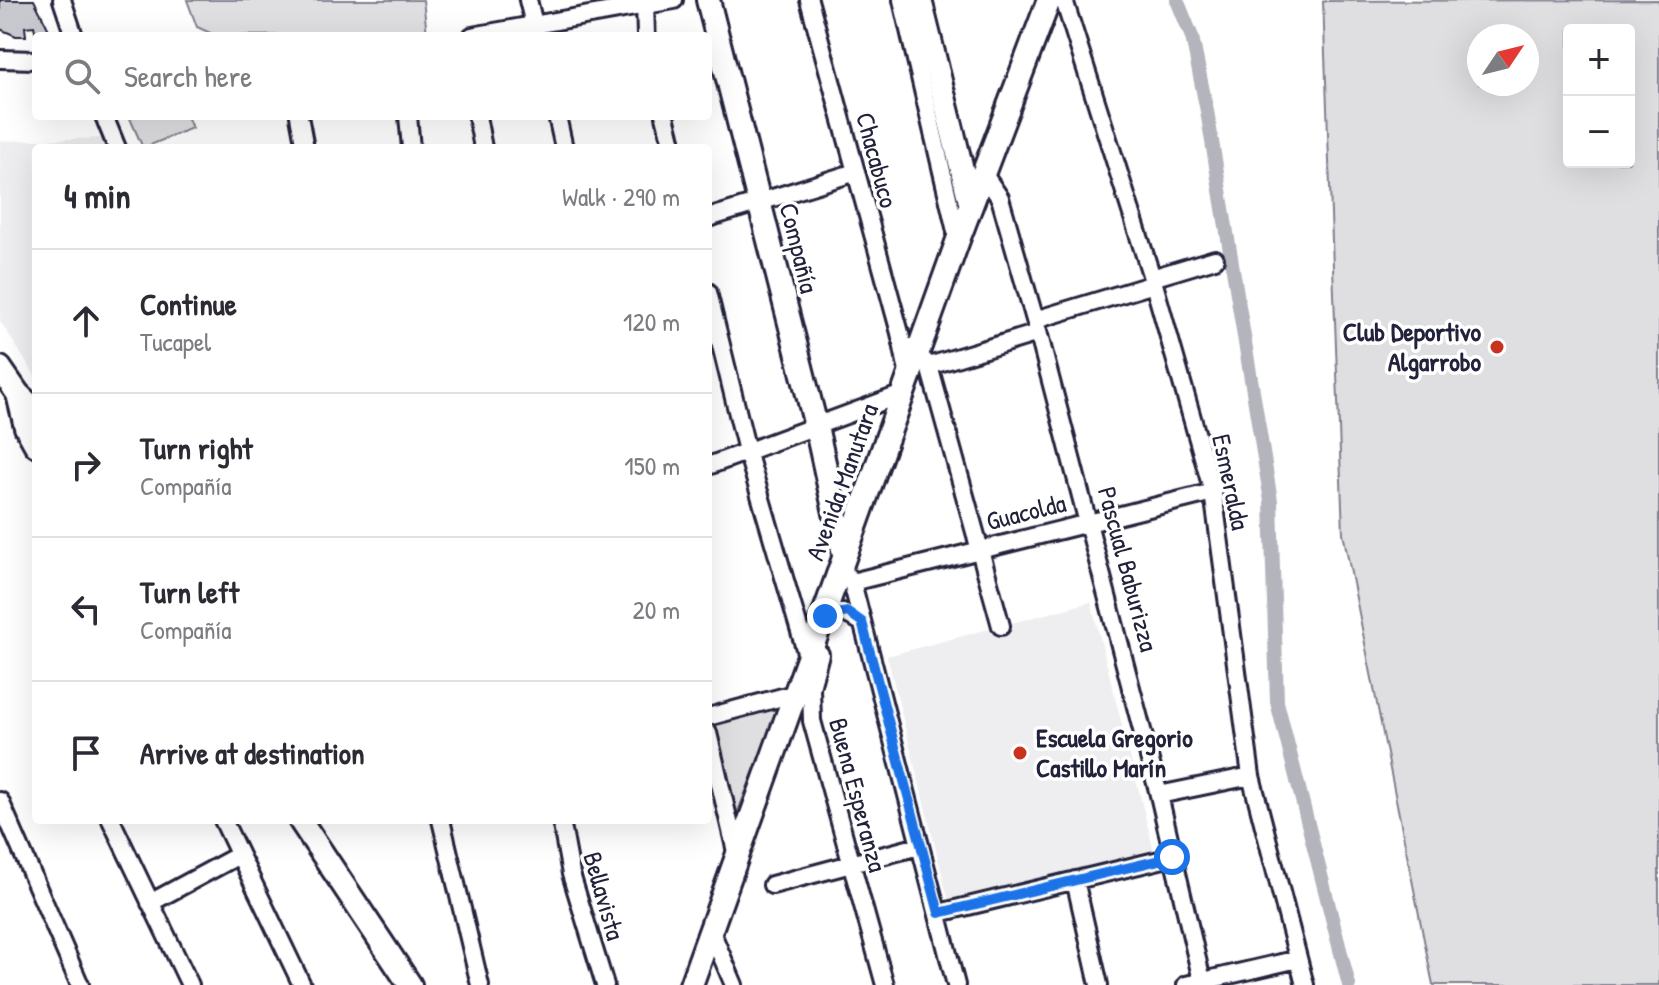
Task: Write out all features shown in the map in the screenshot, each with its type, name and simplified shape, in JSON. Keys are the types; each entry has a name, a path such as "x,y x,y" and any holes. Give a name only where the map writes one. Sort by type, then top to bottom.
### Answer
{"main road":[{"name":"Compañía","path":"708,0 816,426 846,568"},
{"path":"920,0 971,206"},
{"name":"Avenida Manutara","path":"691,985 808,659 846,568 858,519 907,386 924,361 958,240 1049,0"},
{"path":"952,131 962,139 977,143 997,138"},
{"path":"0,368 18,394 32,407"},
{"path":"18,394 26,427 32,438"},
{"path":"835,511 846,519 858,519"},
{"path":"303,824 410,985"}],"street":[{"path":"62,0 73,32"},
{"path":"528,0 536,30"},
{"path":"515,32 536,30 644,3 674,0"},
{"name":"Chacabuco","path":"809,0 900,333 907,386"},
{"path":"902,0 958,240"},
{"name":"Esmeralda","path":"1064,0 1153,281 1213,492 1251,776 1305,985"},
{"path":"644,3 646,32"},
{"path":"0,59 32,60"},
{"path":"106,120 115,144"},
{"path":"300,120 304,144"},
{"path":"408,120 411,144"},
{"path":"478,120 482,144"},
{"path":"558,120 563,144"},
{"path":"666,120 672,144"},
{"path":"712,217 856,172"},
{"name":"Pascual Baburizza","path":"983,173 1000,198 1036,327 1159,795 1197,983"},
{"path":"924,361 1036,327 1215,259"},
{"path":"712,308 747,451 808,659"},
{"name":"Chacabuco","path":"900,333 924,361 1001,626"},
{"path":"712,464 816,426 907,386"},
{"name":"Guacolda","path":"846,568 980,548 1213,492"},
{"name":"Compañía","path":"846,568 956,985"},
{"path":"825,616 848,612 862,622"},
{"name":"Buena Esperanza","path":"825,616 826,633 811,688 812,721 885,985"},
{"path":"712,716 797,693"},
{"path":"712,750 737,856"},
{"path":"1159,795 1251,776"},
{"path":"0,801 80,985"},
{"path":"113,824 190,985"},
{"path":"225,824 299,984"},
{"path":"442,824 480,985"},
{"name":"Bellavista","path":"562,824 571,874 605,985"},
{"path":"772,885 919,846"},
{"path":"150,903 239,855"},
{"path":"939,913 1172,857"},
{"path":"1075,880 1099,985"},
{"path":"711,931 734,985"},
{"path":"1197,983 1298,959"}],"shaded area":[{"path":"187,0 423,0 427,32 208,32 197,27"},
{"name":"Club Deportivo Algarrobo","path":"1659,0 1659,985 1433,985 1343,533 1323,1"},
{"path":"131,120 189,120 192,128 153,144 141,144"},
{"path":"105,138 107,144 32,144 32,371 0,321 0,141"},
{"name":"Escuela Gregorio Castillo Marín","path":"1091,602 1154,851 949,902 887,656"},
{"path":"781,702 734,821 712,722 712,717"}],"building":[{"path":"0,0 34,0 50,32 35,32 34,26 25,27 26,36 16,36 0,29"}],"waterway":[{"path":"1177,0 1192,37 1207,111 1271,501 1277,702 1349,985"}],"place":[{"name":"Club Deportivo Algarrobo","path":"1497,347"},
{"name":"Escuela Gregorio Castillo Marín","path":"1020,753"}],"route":[{"path":"825,616 848,612 862,622 939,913 1172,857"}]}
